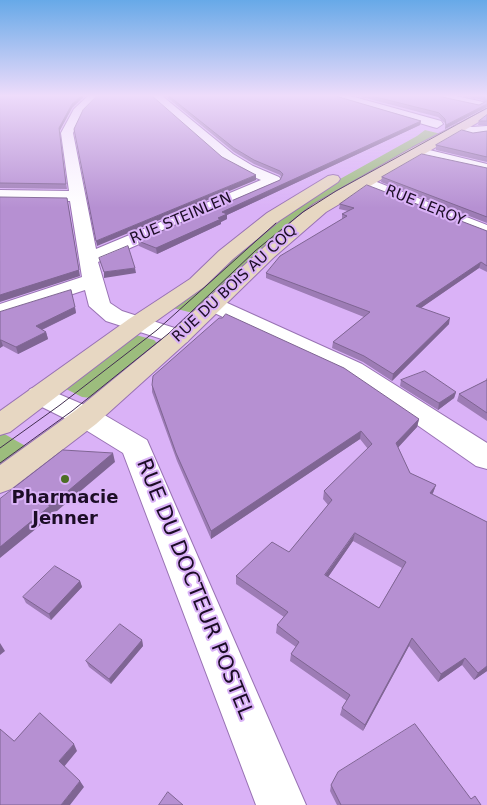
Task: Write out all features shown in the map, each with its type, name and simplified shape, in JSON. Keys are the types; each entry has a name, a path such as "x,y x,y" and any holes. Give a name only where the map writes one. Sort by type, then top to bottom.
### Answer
{"main road":[{"path":"386,151 415,136 418,133"},
{"name":"RUE DU BOIS AU COQ","path":"0,425 137,324 197,283 226,255 273,217 319,187 357,176 417,150 449,133"},
{"name":"RUE DU BOIS AU COQ","path":"0,481 86,417 179,338 297,226 357,176"}],"street":[{"path":"67,133 76,196 88,259 100,306 114,316 179,338"},
{"name":"RUE STEINLEN","path":"88,259 274,180 248,169 228,157 199,133"},
{"path":"417,150 487,168"},
{"name":"RUE LEROY","path":"357,176 487,231"},
{"path":"0,195 76,196"},
{"path":"0,311 94,280"},
{"path":"214,304 353,369 487,458"},
{"name":"RUE DU DOCTEUR POSTEL","path":"40,396 86,417 136,447 281,805"}],"green space":[{"path":"422,133 441,134 330,197 197,314 169,307 254,237 340,179"},
{"path":"136,335 154,340 159,345 91,398 82,397 66,389"},
{"path":"1,432 29,448 0,470 0,434"}],"building":[{"path":"0,133 60,133 66,184 0,183"},
{"path":"75,133 194,133 222,157 256,175 96,241"},
{"path":"215,133 396,133 222,212 227,214 218,218 221,219 156,248 138,241 280,180 283,174 280,171 254,160 234,148"},
{"path":"458,133 487,133 487,157 436,145"},
{"path":"422,154 487,168 487,217 382,177"},
{"path":"367,185 487,231 487,266 481,262 416,306 450,318 393,374 364,356 333,342 370,312 266,273 280,256 347,216 342,214 354,208 340,204"},
{"path":"0,197 67,198 79,270 0,295"},
{"path":"128,246 135,268 104,272 99,258"},
{"path":"71,290 75,307 36,326 46,332 16,347 0,340 0,312"},
{"path":"226,314 344,368 419,419 396,443 410,473 436,485 430,493 487,522 487,666 478,673 465,658 441,674 412,638 365,725 342,708 350,695 291,654 299,642 277,625 288,612 236,576 272,542 289,552 332,500 324,491 372,444 361,431 211,531 176,453 152,385 153,376 219,318","holes":["355,533 406,562 379,608 325,575"]},
{"path":"425,371 456,392 439,403 401,380"},
{"path":"487,380 487,413 459,394"},
{"path":"63,450 113,453 55,502 47,504 50,506 0,547 0,499"},
{"path":"55,566 80,581 49,614 23,597"},
{"path":"120,624 142,640 109,679 86,661"},
{"path":"40,713 74,744 59,761 80,781 61,805 0,805 0,729 14,741"},
{"path":"415,724 471,799 475,796 481,805 341,805 331,785 338,772"},
{"path":"168,792 183,805 159,805"}],"tram line":[{"path":"0,463 72,411 168,334 255,251 303,212 336,191 442,133"},
{"path":"0,448 60,405 157,330 276,223"}],"place":[{"name":"Pharmacie Jenner","path":"65,479"}]}
